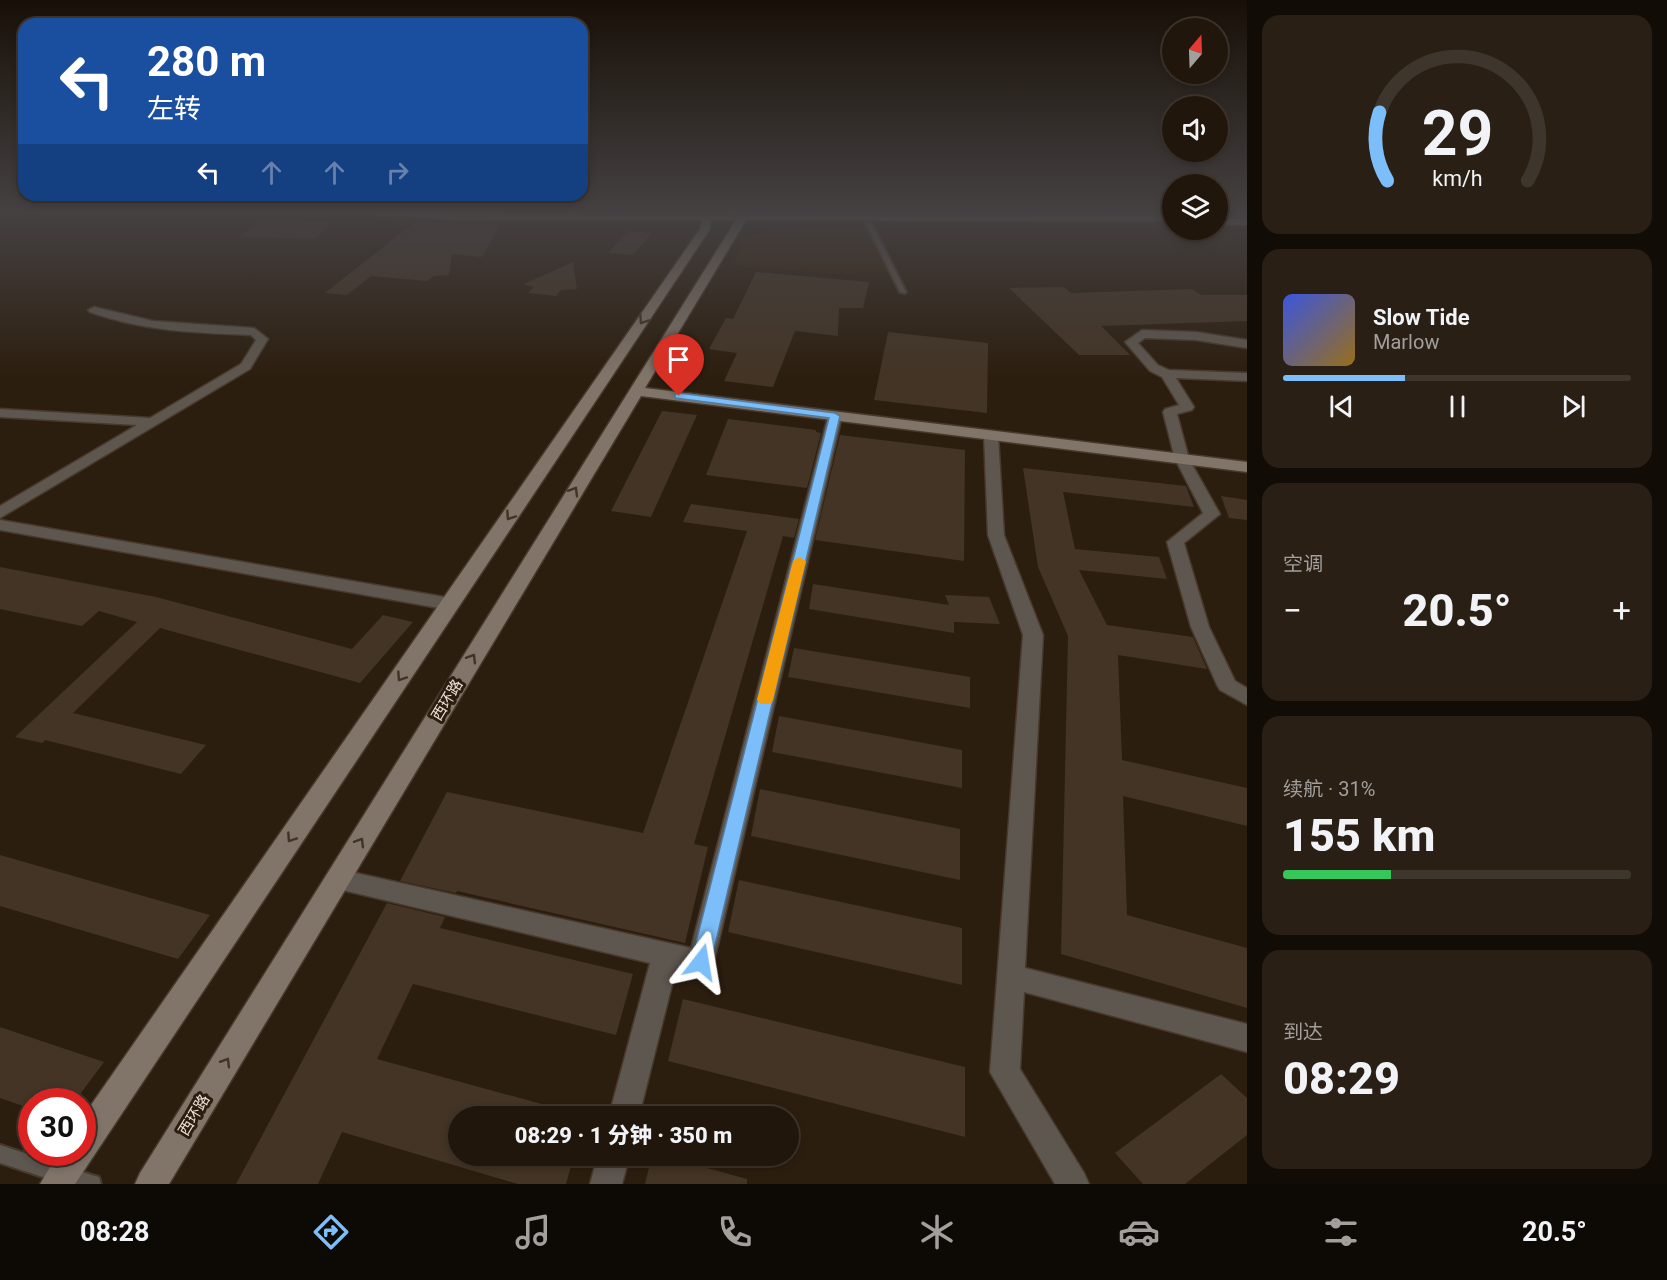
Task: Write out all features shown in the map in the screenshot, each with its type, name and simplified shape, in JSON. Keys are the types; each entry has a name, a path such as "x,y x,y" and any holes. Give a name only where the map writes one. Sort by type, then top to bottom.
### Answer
{"main road":[{"path":"96,1123 679,267"},
{"name":"西环路","path":"151,1184 634,391 707,267"},
{"path":"634,391 1247,467"}],"street":[{"path":"0,513 246,366 262,339 254,332 170,327 111,317 94,310"},
{"path":"1247,344 1196,336 1142,334 1131,342 1154,368 1167,374 1247,377"},
{"path":"1167,374 1187,407 1170,412 1182,459 1212,514 1175,542 1200,627 1227,684 1247,698"},
{"path":"0,413 153,422"},
{"path":"338,879 701,962 835,416"},
{"path":"992,435 996,535 1034,635 1005,1072 1073,1184"},
{"path":"0,525 450,604"},
{"path":"627,1106 666,955"},
{"path":"1011,976 1247,1038"},
{"path":"606,1184 611,1166"}],"lane":[{"path":"891,267 903,292"},
{"path":"0,1154 65,1170 93,1184"}],"shaded area":[{"path":"758,267 886,267 889,273 836,274"}],"building":[{"path":"358,267 450,267 449,275 434,276 427,281 371,276 347,295 325,293"},
{"path":"561,267 574,267 577,289 561,290 556,296 528,293 534,287 524,284"},
{"path":"756,272 869,282 863,308 839,308 838,336 795,331 773,387 724,381 737,353 709,349 726,318 733,319"},
{"path":"1064,287 1071,293 1192,289 1201,295 1247,295 1247,321 1101,326 1130,355 1079,355 1009,288"},
{"path":"888,332 988,343 987,413 874,400"},
{"path":"662,411 697,415 651,517 611,511"},
{"path":"728,419 816,430 821,433 807,488 706,475"},
{"path":"840,435 965,450 964,561 815,540"},
{"path":"1023,468 1186,486 1194,507 1063,492 1075,549 1159,557 1167,579 1079,570 1107,625 1193,637 1207,669 1118,655 1122,760 1247,788 1247,826 1123,796 1127,915 1247,948 1247,1008 1061,954 1068,636 1038,567"},
{"path":"1221,496 1247,500 1247,520 1229,518"},
{"path":"691,504 799,519 794,538 783,536 694,844 708,847 685,943 457,891 456,893 400,881 447,792 643,833 747,531 683,522"},
{"path":"0,567 156,597 352,649 383,615 413,622 360,683 160,628 73,713 206,745 181,774 45,740 42,743 15,737 137,622 99,611 82,626 0,609"},
{"path":"813,584 949,605 945,595 989,597 1000,624 954,622 954,633 809,609"},
{"path":"794,648 970,677 970,708 788,677"},
{"path":"779,716 962,750 962,788 772,752"},
{"path":"760,789 960,829 960,880 751,836"},
{"path":"0,855 210,915 178,959 0,906"},
{"path":"739,880 962,928 962,985 728,932"},
{"path":"387,903 445,917 440,928 633,974 616,1035 413,984 377,1059 549,1106 448,1106 448,1163 342,1132 318,1184 236,1184"},
{"path":"683,999 965,1067 965,1137 668,1061"},
{"path":"0,1027 104,1062 85,1088 18,1088 18,1104 0,1098"},
{"path":"1221,1074 1247,1098 1247,1135 1185,1184 1143,1184 1115,1153"},
{"path":"457,1166 571,1166 566,1184 518,1184"},
{"path":"649,1166 700,1166 747,1179 747,1184 645,1184"}],"slow traffic":[{"path":"765,700 799,561"}],"route":[{"path":"679,396 835,416 701,962"}]}
